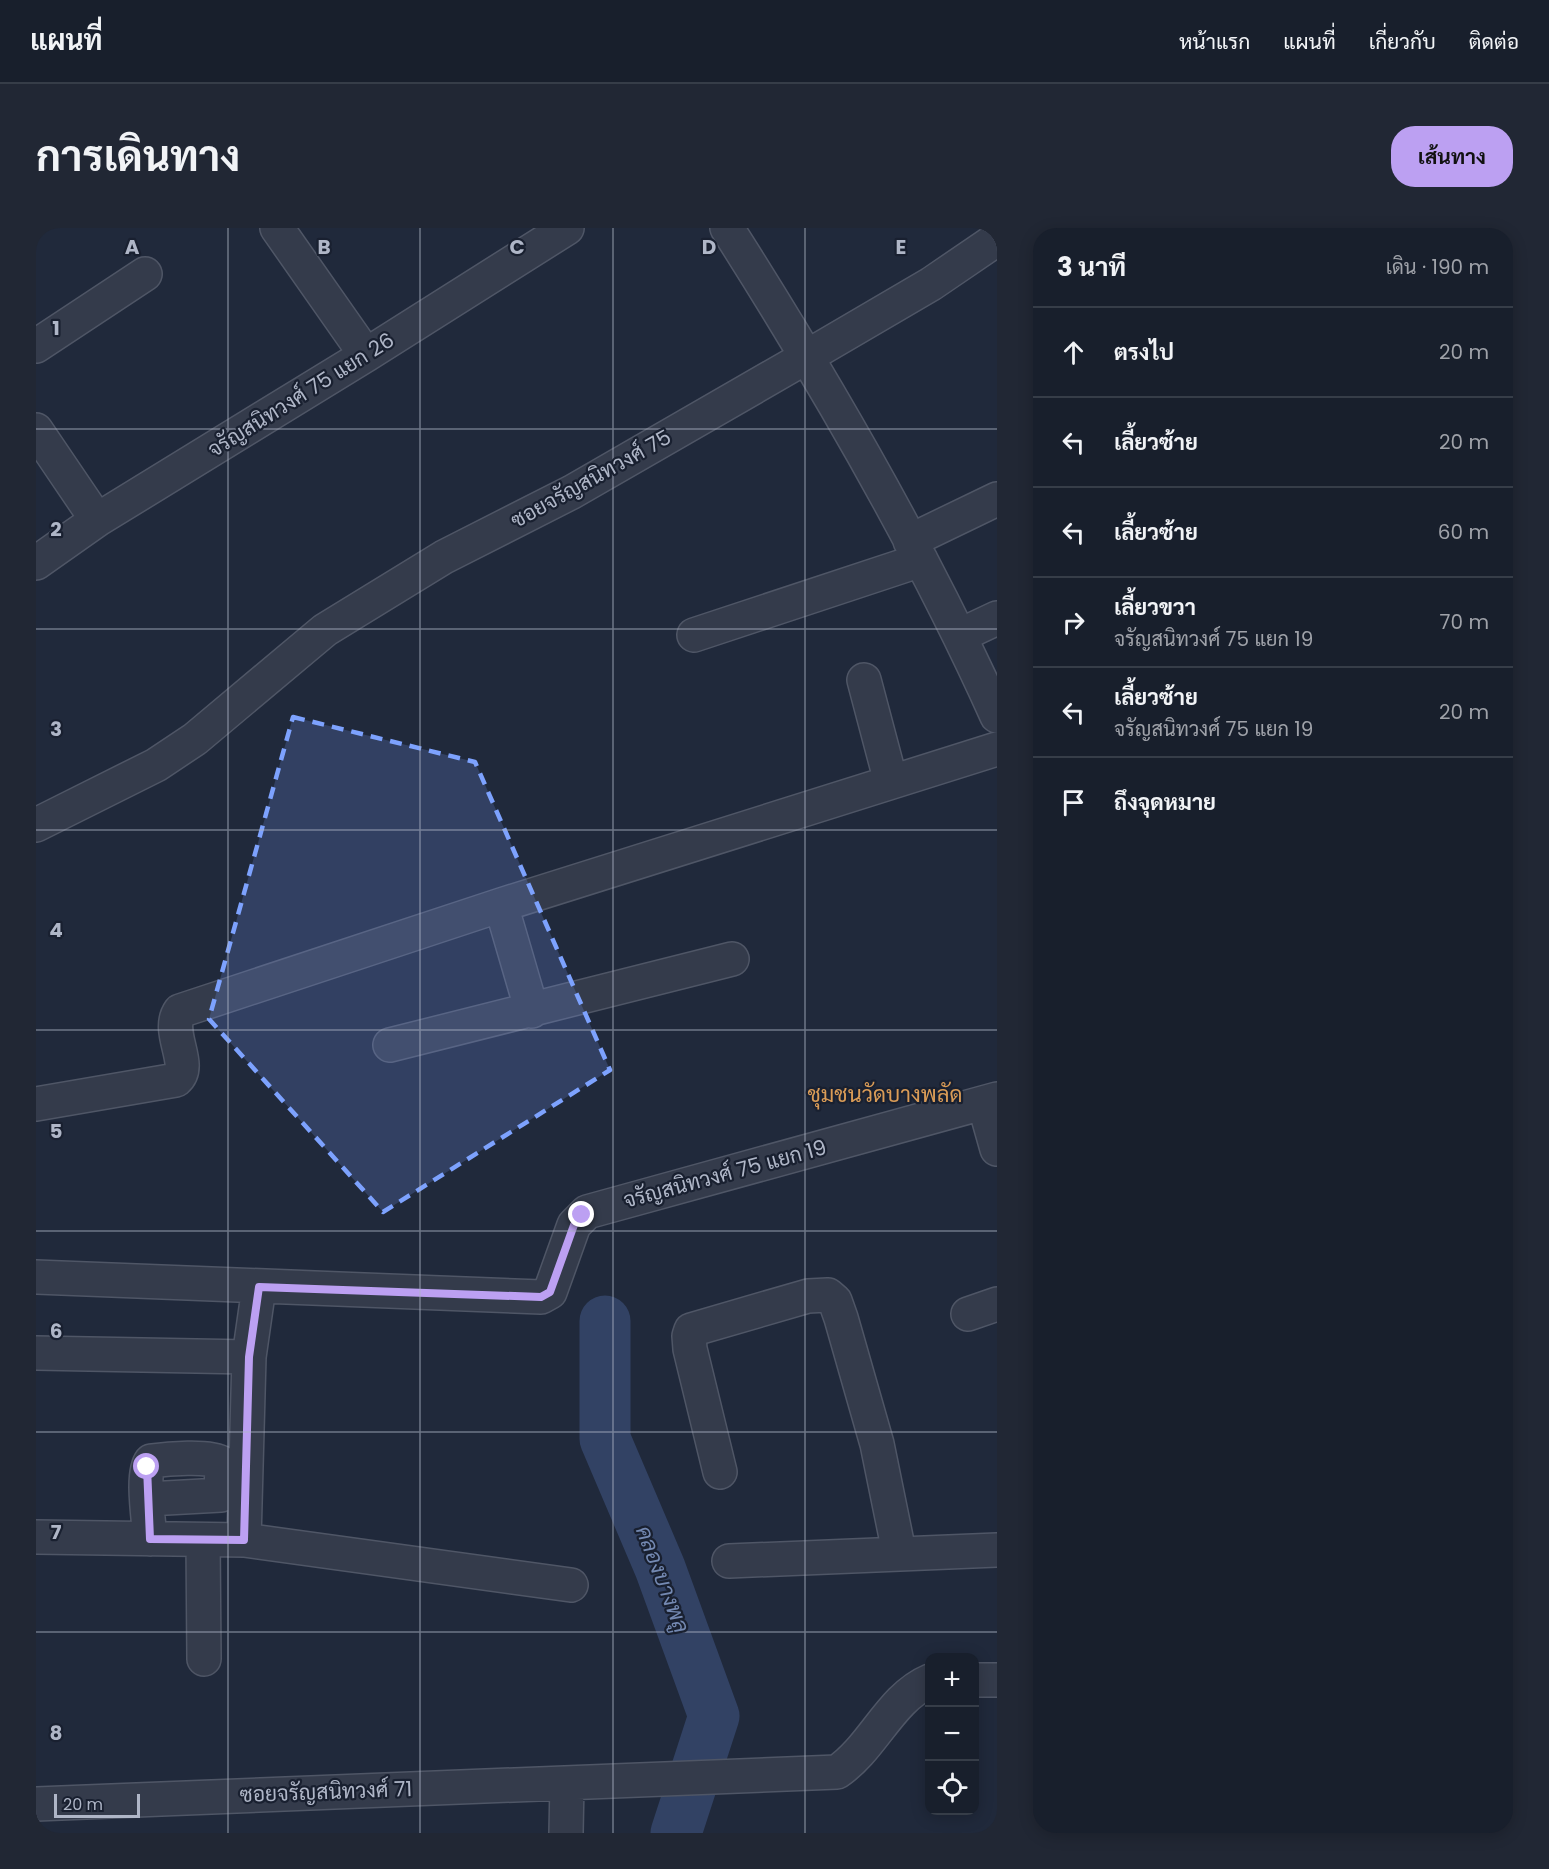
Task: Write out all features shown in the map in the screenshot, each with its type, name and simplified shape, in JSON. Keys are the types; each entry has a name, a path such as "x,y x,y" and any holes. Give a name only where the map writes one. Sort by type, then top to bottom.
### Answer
{"street":[{"path":"277,228 366,356"},
{"name":"จรัญสนิทวงศ์ 75 แยก 26","path":"36,563 97,520 366,356 567,228"},
{"path":"727,228 808,356 916,551 961,635 997,716"},
{"name":"ซอยจรัญสนิทวงศ์ 75","path":"36,825 156,765 195,739 325,630 444,557 572,492 931,284 997,239"},
{"path":"36,346 145,273"},
{"path":"36,430 97,520"},
{"path":"694,635 916,551 997,499"},
{"path":"961,635 997,618"},
{"path":"864,680 891,782"},
{"path":"36,1104 176,1080 183,1066 175,1027 175,1019 180,1011 501,905 997,749"},
{"path":"501,905 532,1011"},
{"path":"390,1045 732,959"},
{"path":"991,1101 997,1149"},
{"name":"จรัญสนิทวงศ์ 75 แยก 19","path":"36,1278 541,1297 550,1292 574,1225 587,1212 991,1101"},
{"path":"244,1540 249,1357 259,1287"},
{"path":"720,1472 690,1349 688,1336 691,1330 808,1296 828,1295 835,1301 841,1318 877,1444 899,1552"},
{"path":"36,1353 249,1357"},
{"path":"148,1499 150,1539"},
{"path":"36,1537 244,1540 571,1585"},
{"path":"203,1540 204,1659"},
{"path":"729,1561 899,1552 997,1550"},
{"path":"979,1680 997,1680"},
{"name":"ซอยจรัญสนิทวงศ์ 71","path":"36,1804 837,1772 851,1763 914,1688 925,1683"},
{"path":"566,1833 567,1783"}],"highlighted area":[{"path":"293,717 475,762 610,1070 383,1212 209,1019"}],"waterway":[{"name":"คลองบางพลู","path":"605,1321 605,1439 660,1568 714,1716 676,1833"}],"district":[{"name":"ชุมชนวัดบางพลัด","path":"885,1094"}],"route":[{"path":"147,1467 150,1539 244,1540 249,1357 259,1287 541,1297 550,1292 576,1220 582,1215"}]}
